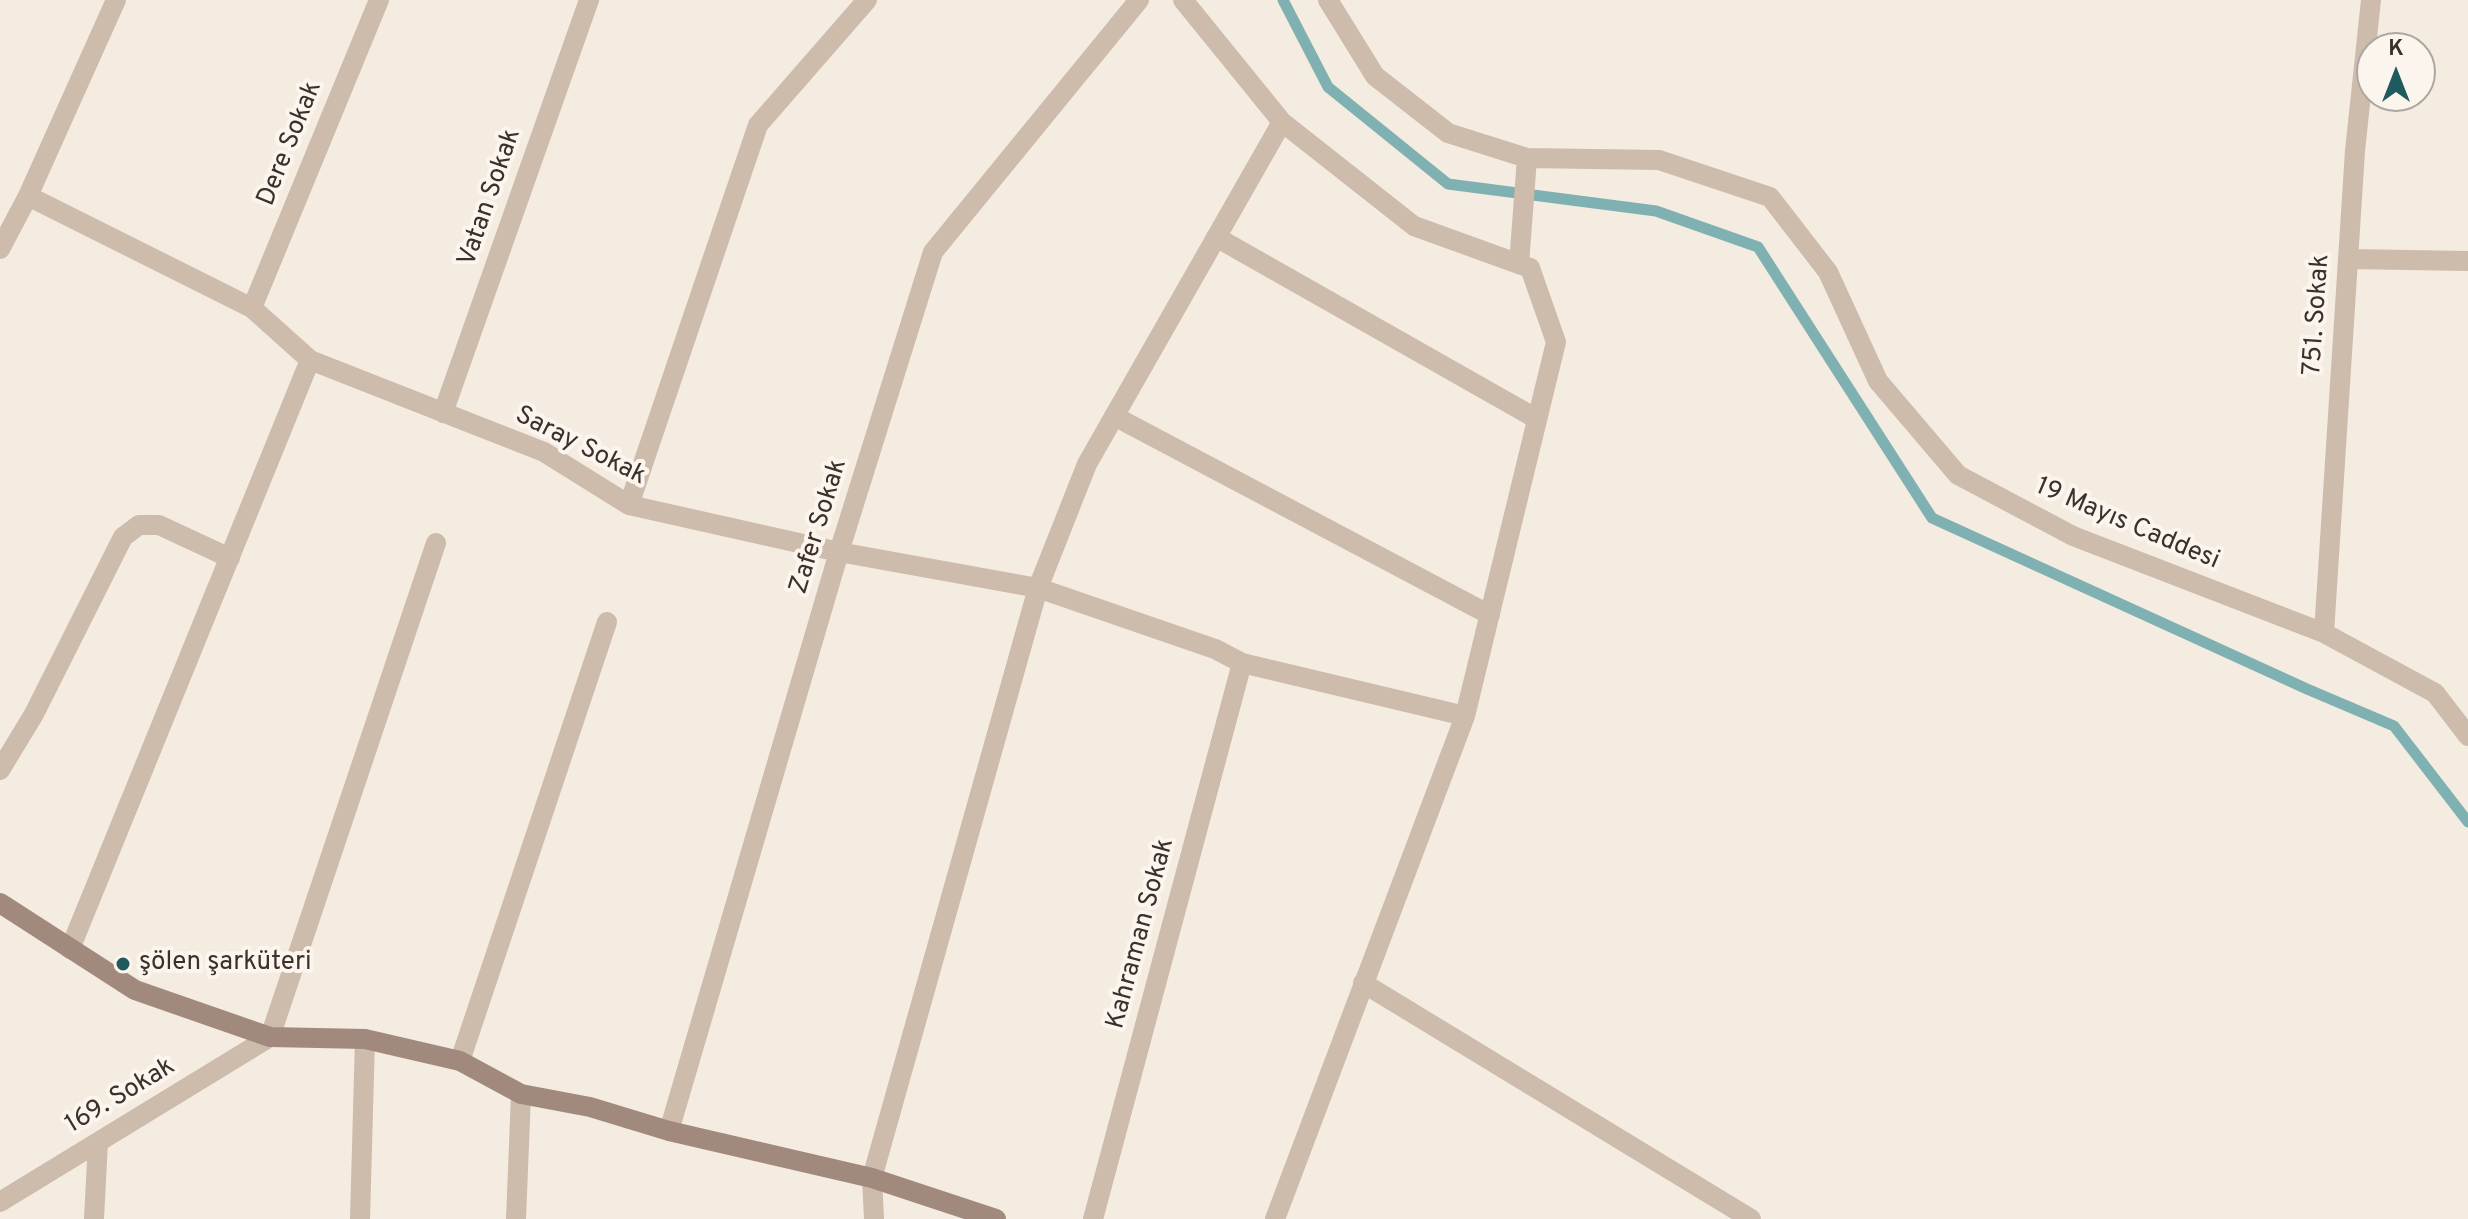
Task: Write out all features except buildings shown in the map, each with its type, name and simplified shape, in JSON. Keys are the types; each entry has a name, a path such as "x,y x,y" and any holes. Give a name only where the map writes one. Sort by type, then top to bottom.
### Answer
{"street":[{"path":"0,249 28,196 116,0"},
{"name":"Dere Sokak","path":"252,308 379,0"},
{"name":"Vatan Sokak","path":"443,413 589,0"},
{"path":"629,505 758,125 867,0"},
{"name":"Zafer Sokak","path":"669,1131 839,552 933,252 1139,0"},
{"path":"1183,0 1282,122 1414,226 1530,268 1556,342 1465,716 1275,1219"},
{"name":"19 Mayıs Caddesi","path":"1328,0 1375,76 1448,133 1527,158 1659,160 1770,197 1828,272 1878,381 1958,475 2073,536 2324,633 2435,693 2468,736"},
{"name":"751. Sokak","path":"2324,633 2355,151 2371,0"},
{"path":"874,1219 872,1178 1038,588 1087,464 1282,122"},
{"path":"1519,264 1527,158"},
{"name":"Saray Sokak","path":"28,196 252,308 310,360 544,452 629,505 839,552 1038,588 1215,649 1242,663 1465,716"},
{"path":"1216,237 1537,419"},
{"path":"2348,259 2468,261"},
{"path":"70,949 310,360"},
{"path":"1114,416 1490,615"},
{"path":"0,770 34,714 123,537 139,525 159,525 230,558"},
{"path":"270,1037 436,543"},
{"path":"460,1061 607,622"},
{"name":"Kahraman Sokak","path":"1093,1219 1242,663"},
{"path":"0,903 135,990 270,1037 365,1039 460,1061 521,1094 590,1107 669,1131 872,1178 996,1219"},
{"path":"1363,983 1751,1219"},
{"name":"169. Sokak","path":"0,1202 270,1037"},
{"path":"360,1219 365,1039"},
{"path":"516,1219 521,1094"},
{"path":"94,1219 98,1142"}],"waterway":[{"path":"1283,0 1328,87 1448,184 1656,211 1758,247 1932,518 2394,726 2468,822"}],"place":[{"name":"şölen şarküteri","path":"123,964"}]}
